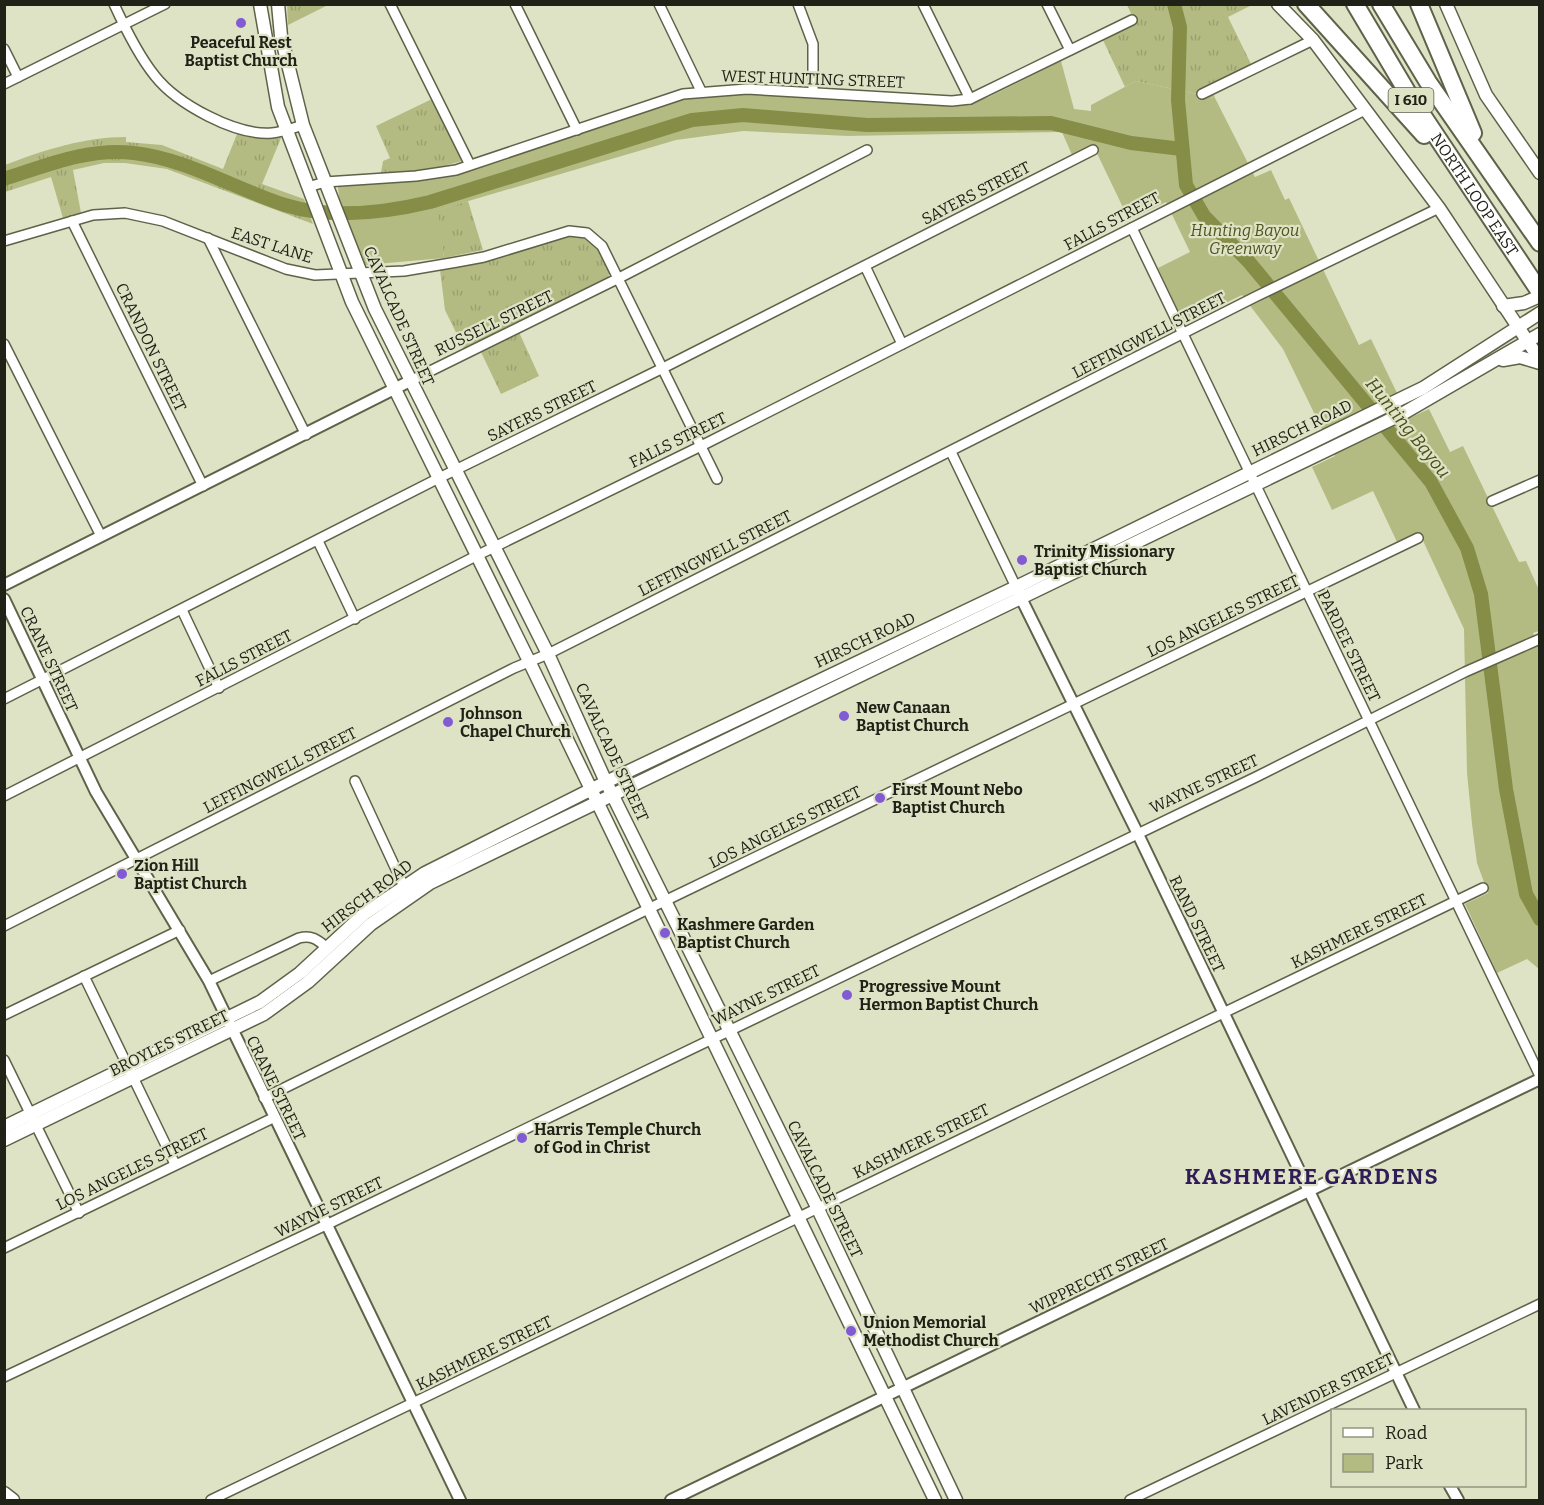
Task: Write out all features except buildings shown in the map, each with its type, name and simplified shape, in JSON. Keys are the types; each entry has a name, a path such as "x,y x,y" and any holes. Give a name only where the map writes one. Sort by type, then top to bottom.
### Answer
{"highway":[{"path":"1306,4 1390,96 1472,192"},
{"name":"NORTH LOOP EAST","path":"1355,4 1408,95 1535,286"},
{"name":"NORTH LOOP EAST","path":"1381,4 1428,82 1539,243"},
{"path":"1419,4 1469,126 1500,185"}],"main road":[{"name":"CAVALCADE STREET","path":"260,4 265,41 286,130 340,274 393,389 529,661 592,796 935,1500"},
{"name":"CAVALCADE STREET","path":"278,4 281,38 303,125 360,274 410,381 548,654 609,788 817,1207 956,1500"},
{"path":"1278,4 1313,40 1439,208 1539,362"},
{"path":"1446,4 1469,62 1486,95 1539,173"},
{"path":"265,41 281,38"},
{"path":"1503,306 1524,303 1539,296"},
{"name":"HIRSCH ROAD","path":"1018,592 1249,472 1423,388 1539,313"},
{"name":"HIRSCH ROAD","path":"330,952 406,891 592,796 815,689 1018,592 1255,485 1402,414 1539,334"},
{"path":"1485,367 1513,357 1539,362"},
{"name":"BROYLES STREET","path":"4,1140 34,1119 275,992 330,952"},
{"name":"BROYLES STREET","path":"4,1126 34,1119 134,1079 232,1031 282,1002 330,952"},
{"path":"753,1126 771,1117"},
{"path":"840,1306 859,1297"},
{"path":"928,1485 945,1478"},
{"path":"4,1492 13,1500"}],"street":[{"path":"114,4 154,75 188,104 225,122 247,129 270,133 303,125"},
{"path":"4,84 165,4"},
{"path":"390,4 470,165"},
{"path":"515,4 577,129"},
{"path":"659,4 701,91"},
{"path":"798,4 807,22 813,44 813,92"},
{"path":"923,4 970,99"},
{"path":"1047,4 1070,50"},
{"name":"WEST HUNTING STREET","path":"310,193 325,182 416,176 470,165 683,94 701,91 747,89 952,101 970,99 1132,20"},
{"path":"1202,94 1313,40"},
{"path":"4,49 18,77"},
{"name":"FALLS STREET","path":"4,796 355,619 476,555 701,446 1365,110"},
{"name":"RUSSELL STREET","path":"4,585 619,278 867,150"},
{"name":"SAYERS STREET","path":"4,699 1093,150"},
{"name":"LEFFINGWELL STREET","path":"4,926 529,661 548,654 951,452 1255,297 1439,208"},
{"name":"EAST LANE","path":"4,242 93,214 125,213 163,221 286,269 315,274 360,274 404,271 484,257 562,232 587,233 599,243 619,278 717,478"},
{"name":"CRANDON STREET","path":"72,221 203,486"},
{"name":"PARDEE STREET","path":"1132,228 1539,1078"},
{"path":"208,238 306,435"},
{"path":"865,266 902,344"},
{"path":"4,344 101,536"},
{"name":"RAND STREET","path":"951,452 1075,704 1414,1409"},
{"path":"1492,501 1539,480"},
{"name":"LOS ANGELES STREET","path":"264,1098 648,909 1418,538"},
{"path":"318,541 355,619"},
{"name":"CRANE STREET","path":"4,598 79,757 209,981 273,1118 460,1500"},
{"path":"182,610 219,688"},
{"name":"WAYNE STREET","path":"4,1377 327,1225 1369,721 1465,672 1539,639"},
{"path":"355,781 406,891"},
{"name":"KASHMERE STREET","path":"210,1500 414,1404 817,1207 1483,888"},
{"path":"4,1015 180,930"},
{"name":"HIRSCH ROAD","path":"209,981 299,938 308,936 318,939 330,952"},
{"path":"84,976 176,1164"},
{"path":"4,1060 79,1213"},
{"name":"WIPPRECHT STREET","path":"672,1500 1310,1192 1539,1078"},
{"name":"LOS ANGELES STREET","path":"4,1248 273,1118"},
{"name":"LAVENDER STREET","path":"1130,1500 1539,1304"}],"green space":[{"path":"287,4 328,4 328,5 288,25"},
{"path":"1127,5 1252,5 1228,17 1251,64 1210,85 1215,98 1136,81 1125,87 1102,38 1135,22"},
{"name":"Hunting Bayou Greenway","path":"1061,61 1074,109 1091,111 1091,105 1136,81 1215,98 1255,177 1271,170 1285,200 1289,198 1359,345 1371,339 1409,418 1429,409 1450,452 1463,446 1519,562 1526,561 1539,590 1539,631 1533,633 1540,649 1539,969 1527,959 1497,973 1465,904 1488,893 1477,863 1467,773 1464,629 1419,532 1397,542 1373,491 1332,510 1312,467 1335,456 1283,349 1242,295 1184,323 1158,268 1190,252 1166,202 1129,220 1093,145 1072,155 1062,132 848,136 743,131 676,140 438,210 444,258 365,265 339,197 338,187 422,178 680,98 736,92 962,105 989,97"},
{"path":"434,98 462,156 462,161 430,170 381,173 383,161 390,158 376,126"},
{"path":"239,129 281,138 262,184 304,199 313,224 167,169 125,163 104,163 73,170 81,213 63,218 51,177 5,192 5,165 64,145 95,139 126,137 126,142 162,145 223,169"},
{"path":"468,201 483,250 444,258 437,210"},
{"path":"562,235 581,237 593,242 611,269 608,277 464,349 445,310 440,270 492,258"},
{"path":"518,330 539,376 501,394 480,350"}],"waterway":[{"name":"Hunting Bayou","path":"1174,4 1180,27 1178,100 1186,185 1204,216 1249,262 1431,482 1467,548 1481,594 1506,789 1526,894 1540,919"},
{"path":"4,179 84,155 134,153 173,161 285,205 320,212 357,213 430,202 692,120 743,115 867,125 1051,123 1131,143 1182,149"}],"place":[{"name":"Peaceful Rest Baptist Church","path":"241,23"},
{"name":"Trinity Missionary Baptist Church","path":"1022,560"},
{"name":"New Canaan Baptist Church","path":"844,716"},
{"name":"Johnson Chapel Church","path":"448,722"},
{"name":"First Mount Nebo Baptist Church","path":"880,798"},
{"name":"Zion Hill Baptist Church","path":"122,874"},
{"name":"Kashmere Garden Baptist Church","path":"665,933"},
{"name":"Progressive Mount Hermon Baptist Church","path":"847,995"},
{"name":"Harris Temple Church of God in Christ","path":"522,1138"},
{"name":"Union Memorial Methodist Church","path":"851,1331"}],"district":[{"name":"KASHMERE GARDENS","path":"1312,1176"}]}
